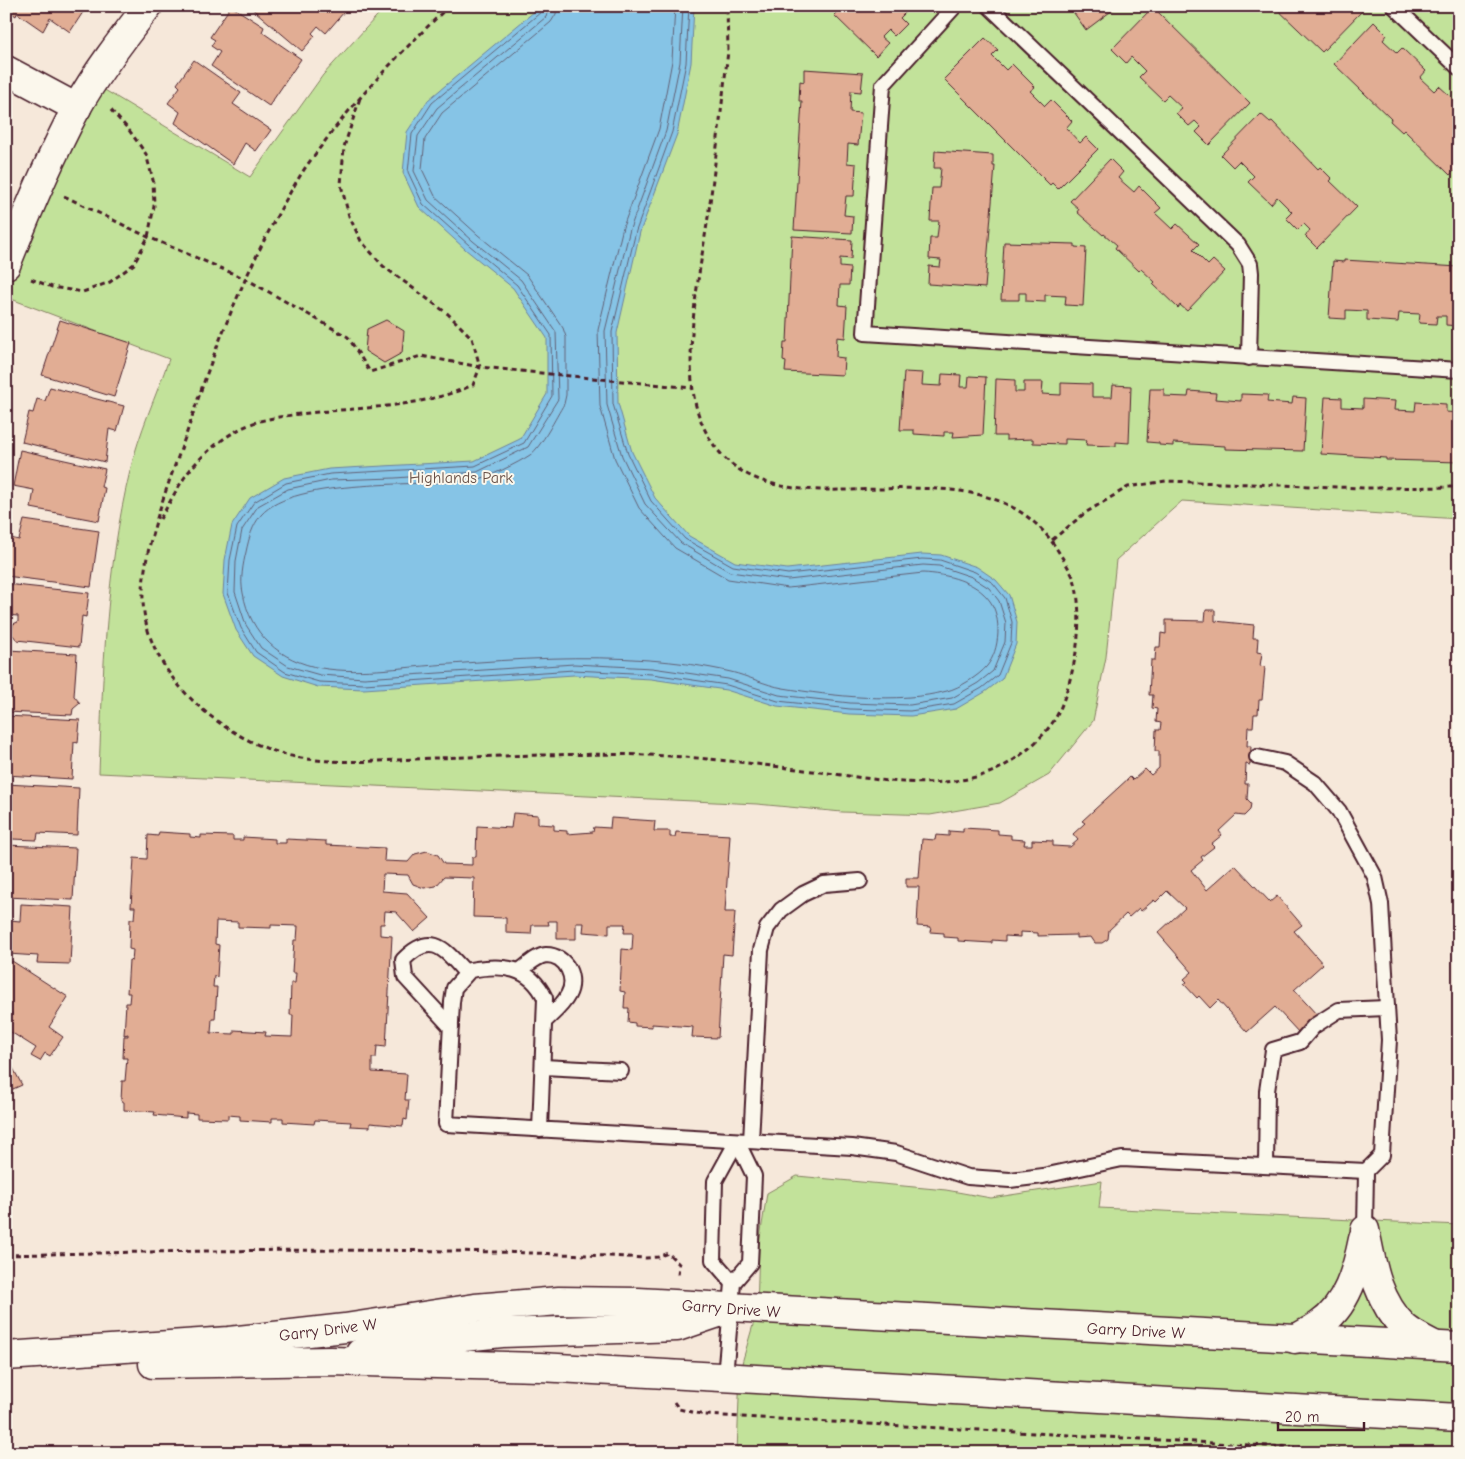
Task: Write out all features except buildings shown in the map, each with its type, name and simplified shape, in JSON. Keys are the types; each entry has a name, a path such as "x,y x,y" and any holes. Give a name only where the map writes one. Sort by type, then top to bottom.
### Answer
{"main road":[{"path":"15,271 37,187 77,108 126,33 148,6"},
{"path":"6,70 77,108"},
{"path":"1295,1339 1321,1324 1340,1302 1356,1272 1365,1230"},
{"path":"1365,1230 1374,1274 1384,1302 1405,1328 1447,1347"},
{"path":"331,1361 405,1343 502,1333 677,1327 732,1295"},
{"name":"Garry Drive W","path":"6,1356 229,1341 345,1328 475,1308 559,1301 638,1302 732,1295 1295,1339 1447,1347"},
{"name":"Garry Drive W","path":"6,1366 331,1361 540,1367 1459,1418"}],"lane":[{"path":"955,6 883,85 865,333 1459,370"},
{"path":"990,6 1238,246 1250,264 1251,273 1249,358"},
{"path":"1394,6 1459,68"},
{"path":"1257,757 1285,764 1315,783 1339,811 1375,877 1381,904 1389,1040 1382,1155 1366,1171 1365,1230"},
{"path":"725,1377 732,1295 750,1263 754,1176 744,1141 761,950 767,928 781,910 802,894 824,884 860,880"},
{"path":"451,1027 405,977 403,960 422,946 437,945 444,948 466,973"},
{"path":"519,971 535,960 547,955 558,959 569,970 573,978 568,996 545,1021"},
{"path":"540,1130 545,998 538,984 519,971 506,968 470,970 454,988 446,1124 540,1130 852,1147 896,1153 968,1177 1010,1180 1043,1176 1122,1159 1366,1171"},
{"path":"1266,1166 1266,1091 1273,1050 1300,1042 1314,1026 1338,1010 1386,1008"},
{"path":"542,1067 621,1071"},
{"path":"732,1295 712,1260 715,1181 744,1141"}],"path":[{"path":"449,6 360,96 301,172 246,279 210,361 146,563 143,602 151,638 167,672 191,701 264,750 300,758 345,762 603,754 676,756 920,784 982,776 1019,758 1056,719 1072,673 1079,630 1074,577 1052,540 1021,511 977,493 920,486 818,490 778,487 744,474 717,452 699,418 692,388 693,332 728,51 727,6"},
{"path":"157,524 195,463 219,441 258,422 297,416 380,408 447,397 473,385 480,367 472,338 448,314 383,266 361,242 349,216 341,185 343,156 360,96"},
{"path":"15,271 52,287 83,292 110,282 134,264 148,237 154,206 153,180 146,154 129,130 108,107"},
{"path":"61,195 148,237 246,279 348,337 370,372 421,356 480,367 692,388"},
{"path":"1052,540 1085,513 1128,487 1166,481 1365,488 1459,486"}],"green space":[{"name":"Highlands Park","path":"386,6 1459,6 1459,519 1182,501 1116,560 1106,657 1093,721 1049,775 1000,803 930,815 842,812 757,804 99,773 107,621 122,508 134,457 169,359 6,297 6,265 93,83 250,177 323,75"},
{"path":"797,1176 946,1190 991,1198 1102,1181 1099,1208 1459,1225 1459,1453 737,1453 740,1370 757,1311 759,1244 767,1193"}],"water":[{"path":"541,6 694,6 691,63 677,134 640,232 617,333 618,403 632,452 655,498 689,536 735,562 787,569 922,554 941,555 977,567 996,580 1009,595 1017,622 1016,644 1002,679 985,692 956,709 911,716 849,714 777,706 726,690 651,679 574,675 364,689 318,687 283,676 253,656 236,630 223,594 225,560 232,525 250,498 284,478 329,469 474,461 520,439 547,394 547,338 513,288 465,249 419,207 403,173 407,132 428,100"}]}
